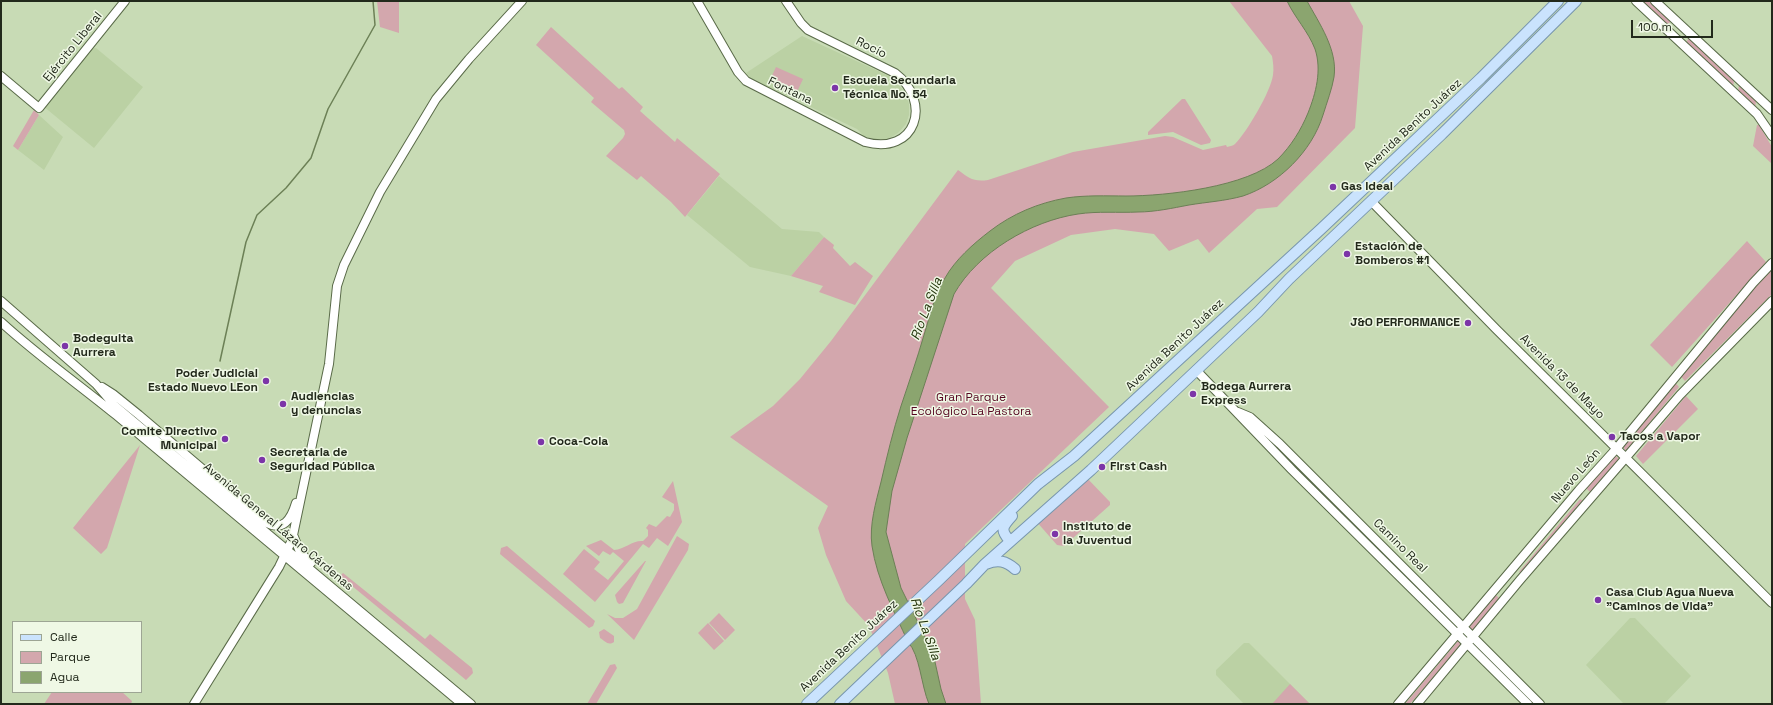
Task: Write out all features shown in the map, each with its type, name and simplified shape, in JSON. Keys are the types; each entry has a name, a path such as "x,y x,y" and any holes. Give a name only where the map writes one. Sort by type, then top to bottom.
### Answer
{"main road":[{"name":"Avenida Benito Juárez","path":"807,704 940,580 1038,484 1074,456 1321,229 1481,78 1558,1"},
{"name":"Avenida Benito Juárez","path":"840,704 953,596 984,564 1035,521 1258,312 1288,279 1507,71 1576,1"},
{"path":"1321,229 1331,239"},
{"path":"1010,541 1004,534 1004,528 1038,484"},
{"path":"984,564 1004,561 1015,569"}],"street":[{"name":"Ejército Liberal","path":"2,79 39,108 126,1"},
{"path":"194,704 286,554 293,536 330,364 337,286 350,250 380,192 436,99 469,59 522,1"},
{"name":"Fontana","path":"697,1 738,72 750,84 864,142 874,145 894,143 901,140 909,132"},
{"name":"Rocío","path":"786,1 801,23 808,30 895,73 907,83 912,92 916,110 909,132"},
{"path":"1636,1 1762,120 1772,136"},
{"path":"1655,1 1738,80 1772,110"},
{"path":"1736,96 1738,80"},
{"name":"Avenida 13 de Mayo","path":"1371,201 1625,458 1772,603"},
{"name":"Nuevo León","path":"1398,704 1772,263"},
{"name":"Avenida General Lázaro Cárdenas","path":"1,301 96,384 114,405 232,504 286,554 350,602 471,704"},
{"name":"Nuevo León","path":"1417,704 1507,596 1692,381 1772,302"},
{"name":"Avenida General Lázaro Cárdenas","path":"1,322 27,345 63,372 286,554 462,704"},
{"path":"27,345 26,337 30,333 36,332"},
{"path":"63,372 68,371 71,362"},
{"name":"Camino Real","path":"1196,370 1238,412 1250,417 1280,444 1461,631 1528,704"},
{"path":"96,384 113,394 265,522 275,526 286,523 292,514 305,476"},
{"path":"189,458 191,469"},
{"path":"228,491 232,504"},
{"path":"293,536 300,552 329,578 350,602"},
{"name":"Camino Real","path":"1470,641 1540,704"}],"shaded area":[{"name":"Escuela Secundaria Técnica No. 54","path":"802,36 889,76 897,83 905,92 909,104 909,115 906,124 898,133 888,139 876,140 864,136 857,129 750,78 746,73"},
{"path":"96,48 143,87 94,148 43,106 88,49"},
{"path":"39,115 63,137 44,170 18,150"},
{"path":"719,176 782,229 819,232 824,237 791,276 750,267 687,215"},
{"path":"1630,618 1635,618 1691,676 1664,704 1624,704 1586,665"},
{"path":"1244,643 1249,643 1310,704 1244,704 1216,675 1216,670"}],"green space":[{"path":"377,1 399,1 399,33 380,27"},
{"name":"Gran Parque Ecológico La Pastora","path":"1229,1 1349,1 1363,26 1355,128 1277,207 1257,209 1209,253 1198,239 1169,251 1154,234 1115,229 1071,235 1015,261 991,288 1109,407 965,544 965,599 975,620 981,704 895,704 888,673 869,626 846,601 826,555 818,528 828,506 730,437 773,406 800,379 831,341 958,170 972,179 988,180 1073,152 1165,136 1173,137 1203,150 1226,145 1227,147 1235,144 1258,111 1268,91 1273,75 1273,67 1272,56"},
{"path":"1639,1 1649,1 1671,21 1666,26"},
{"path":"551,27 619,89 622,87 643,107 640,111 675,142 677,138 720,174 685,217 671,202 641,176 637,180 606,156 623,138 625,134 624,130 591,102 594,98 536,45"},
{"path":"1689,38 1734,80 1733,88 1685,44"},
{"path":"776,67 803,79 796,94 769,82"},
{"path":"1739,84 1756,101 1755,109 1738,93"},
{"path":"1182,99 1185,99 1211,140 1210,143 1201,145 1173,132 1148,135 1148,132"},
{"path":"34,110 39,115 18,150 13,146"},
{"path":"1757,125 1759,125 1772,147 1772,164 1753,146"},
{"path":"824,237 834,245 833,248 850,266 855,262 873,276 855,305 819,292 823,286 791,276"},
{"path":"1747,241 1766,262 1672,367 1650,345"},
{"path":"1772,268 1772,294 1685,381 1678,373"},
{"path":"1673,380 1679,387 1626,451 1623,447"},
{"path":"1686,396 1698,409 1643,464 1636,456"},
{"path":"140,445 107,548 101,554 73,528"},
{"path":"1614,454 1619,459 1590,492 1585,487"},
{"path":"1086,477 1110,502 1110,505 1064,546 1057,545 1036,521"},
{"path":"673,481 682,522 668,546 657,538 649,548 643,544 595,602 563,574 584,549 600,562 594,569 608,580 624,561 613,552 610,555 603,551 599,556 586,546 601,540 614,550 643,541 648,536 648,530 646,528 649,524 656,527 667,516 670,517 674,510 674,504 662,497"},
{"path":"1580,499 1585,502 1523,574 1519,572"},
{"path":"677,536 689,544 688,550 634,640 607,614 615,618 623,618 637,609"},
{"path":"507,546 595,621 593,626 589,628 500,554 501,548"},
{"path":"645,561 623,603 619,604 615,595"},
{"path":"343,573 425,639 430,634 472,668 473,673 466,680 340,576"},
{"path":"1496,595 1499,598 1473,631 1469,627"},
{"path":"719,613 735,630 725,640 709,623"},
{"path":"708,623 724,641 714,650 698,633"},
{"path":"604,629 614,636 614,642 608,643 600,638 599,632"},
{"path":"1458,641 1462,644 1410,704 1405,704"},
{"path":"615,664 617,668 596,704 587,704 610,665"},
{"path":"1290,684 1310,704 1272,704"},
{"path":"51,693 123,693 132,701 131,704 44,704"}],"water":[{"path":"1287,1 1307,1 1322,28 1330,47 1333,57 1334,77 1323,115 1311,141 1281,175 1256,191 1230,199 1164,210 1078,214 1042,224 1024,231 991,252 964,279 954,294 907,438 892,491 886,532 901,588 933,653 946,704 929,704 915,654 892,607 874,559 871,530 875,506 895,425 941,285 949,271 977,241 1007,219 1035,206 1074,197 1143,196 1206,188 1247,177 1264,169 1278,159 1299,132 1311,105 1318,73 1315,49 1309,36"}],"waterway":[{"path":"220,361 246,242 257,215 286,188 311,158 328,109 375,25 373,1"}],"place":[{"name":"Escuela Secundaria Técnica No. 54","path":"835,88"},
{"name":"Gas Ideal","path":"1333,187"},
{"name":"Estación de Bomberos #1","path":"1347,254"},
{"name":"J&O PERFORMANCE","path":"1468,323"},
{"name":"Bodeguita Aurrera","path":"65,346"},
{"name":"Poder Judicial Estado Nuevo LEon","path":"266,381"},
{"name":"Bodega Aurrera Express","path":"1193,394"},
{"name":"Audiencias y denuncias","path":"283,404"},
{"name":"Tacos a Vapor","path":"1612,437"},
{"name":"Comite Directivo Municipal","path":"225,439"},
{"name":"Coca-Cola","path":"541,442"},
{"name":"Secretaria de Seguridad Pública","path":"262,460"},
{"name":"First Cash","path":"1102,467"},
{"name":"Instituto de la Juventud","path":"1055,534"},
{"name":"Casa Club Agua Nueva \"Caminos de Vida\"","path":"1598,600"}],"water label":[{"name":"Río La Silla","path":"927,309"},
{"name":"Río La Silla","path":"925,629"}]}
